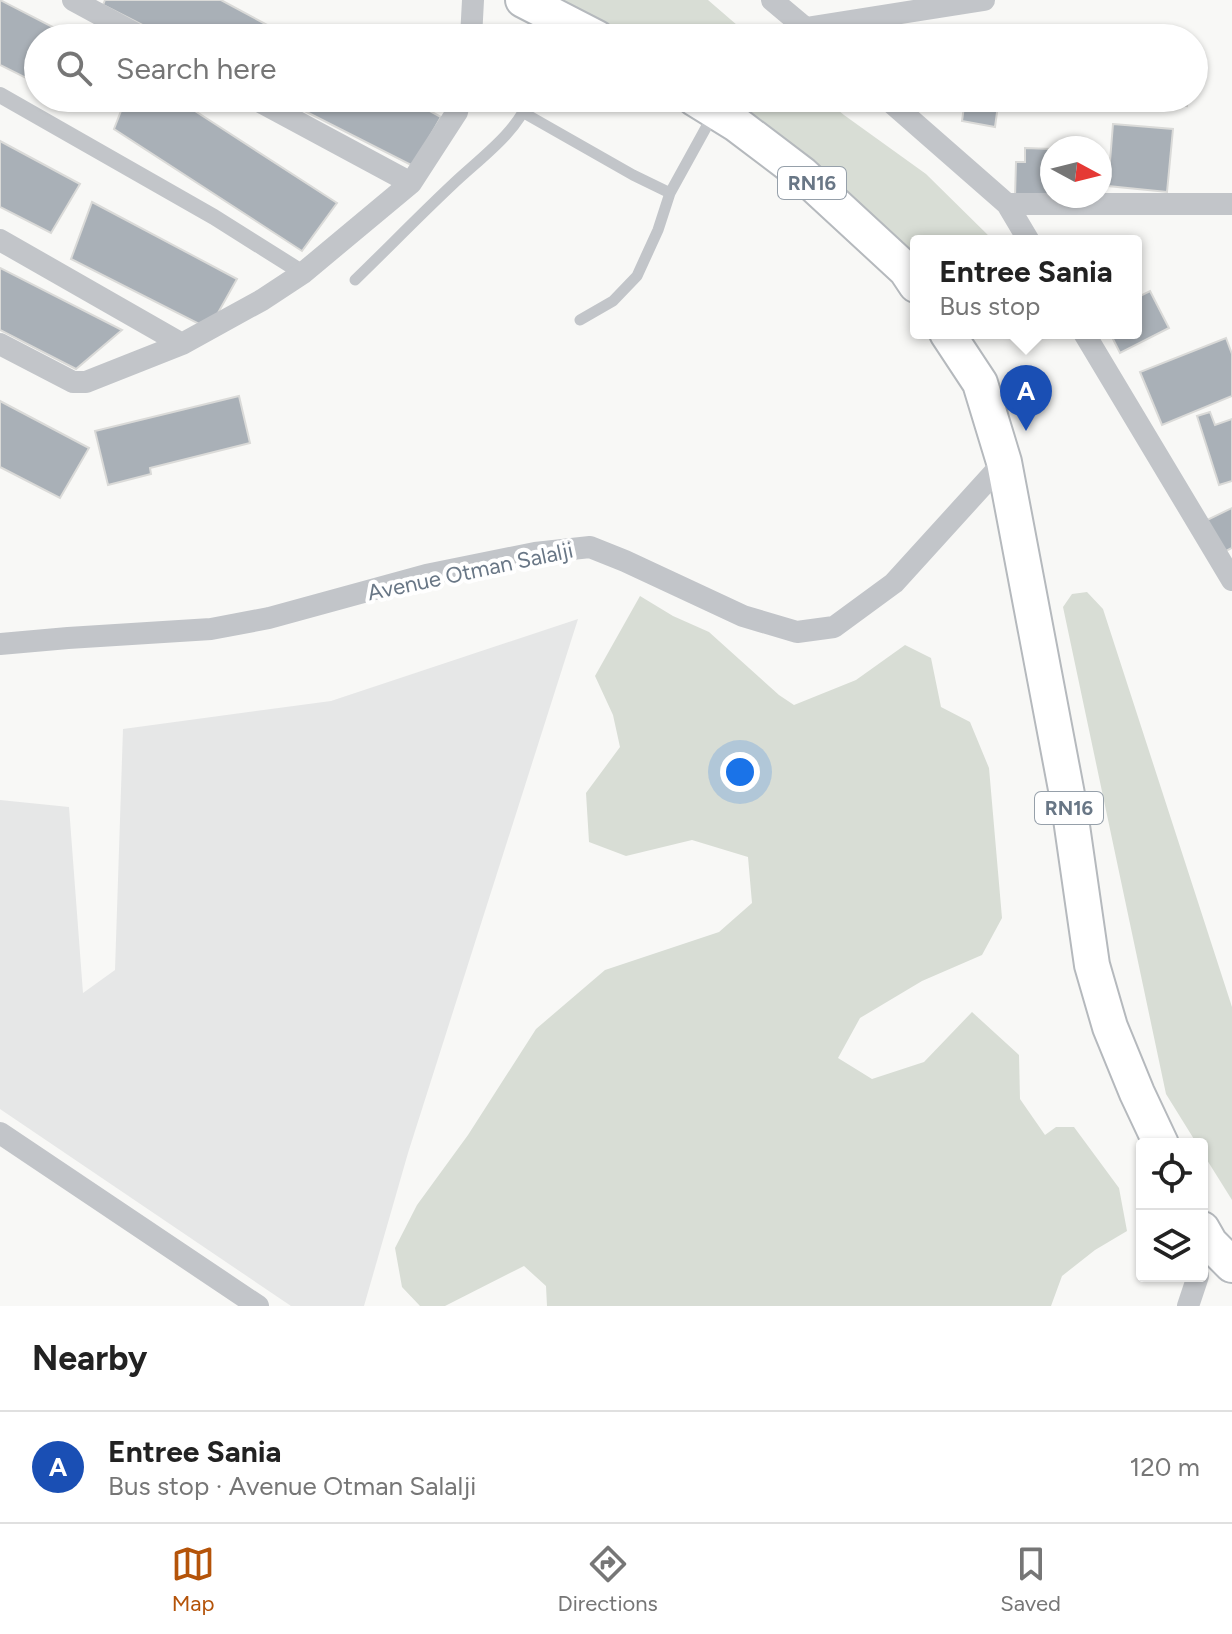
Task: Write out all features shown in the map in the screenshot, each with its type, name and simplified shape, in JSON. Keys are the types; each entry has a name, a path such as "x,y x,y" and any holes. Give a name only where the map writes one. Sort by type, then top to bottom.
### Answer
{"main road":[{"path":"523,0 560,24"},
{"name":"RN16","path":"717,112 802,174 910,276"},
{"name":"RN16","path":"951,339 980,383 1004,462 1069,805 1092,965 1110,1027 1158,1138"}],"street":[{"path":"73,0 117,24"},
{"path":"472,24 473,0"},
{"path":"772,0 801,24"},
{"path":"859,24 984,0"},
{"path":"0,95 24,109"},
{"path":"30,112 214,217 303,273"},
{"path":"279,112 411,183"},
{"path":"0,344 79,383 182,344 262,300 303,273 411,183 457,112"},
{"path":"902,112 1007,204 1025,235"},
{"path":"1007,204 1232,204"},
{"path":"0,240 182,344"},
{"path":"1088,339 1232,580"},
{"name":"Avenue Otman Salalji","path":"0,644 211,629 269,618 426,575 535,553 590,547 743,616 797,632 834,627 894,583 1004,462"},
{"path":"0,1133 235,1298 258,1306"},
{"path":"1188,1306 1196,1282"}],"lane":[{"path":"580,320 613,301 637,276 658,230 702,112"},
{"path":"355,280 497,144 524,113 670,193"}],"shaded area":[{"path":"560,0 708,0 736,24 602,24"},
{"path":"739,112 840,112 926,174 988,235 910,235 910,252 812,162"},
{"path":"1087,592 1103,609 1232,1007 1232,1200 1208,1162 1208,1138 1193,1138 1166,1094 1063,607 1072,594"},
{"path":"640,596 673,616 709,632 794,705 856,680 905,645 931,658 941,707 970,722 989,768 1002,918 982,955 922,981 860,1018 838,1058 872,1079 924,1062 972,1012 1019,1055 1020,1099 1045,1135 1056,1127 1074,1127 1119,1188 1127,1231 1095,1250 1062,1276 1051,1306 547,1306 546,1286 524,1266 445,1306 420,1306 402,1287 395,1248 417,1205 468,1135 536,1029 605,970 719,932 752,903 748,857 692,840 626,856 589,842 586,793 620,747 613,715 595,676"},
{"path":"578,619 408,1153 364,1306 291,1306 0,1109 0,800 69,807 83,993 115,970 123,729 331,701"}],"building":[{"path":"0,0 47,24 24,24 24,77 0,65"},
{"path":"105,0 221,0 265,24 140,24 103,5"},
{"path":"121,112 197,112 337,203 302,251 114,129"},
{"path":"307,112 432,112 441,117 413,166"},
{"path":"963,112 997,112 995,127 962,121"},
{"path":"1113,124 1173,129 1167,192 1112,186"},
{"path":"0,141 80,184 51,233 0,207"},
{"path":"1025,148 1040,149 1040,196 1015,197 1016,162 1025,162"},
{"path":"92,202 237,279 209,329 71,259"},
{"path":"0,268 122,330 76,369 0,330"},
{"path":"1150,291 1169,328 1120,353 1113,339 1142,339 1142,295"},
{"path":"1226,338 1232,354 1232,396 1162,425 1140,372"},
{"path":"239,396 250,443 150,468 151,474 108,485 95,431"},
{"path":"0,401 89,448 60,498 0,467"},
{"path":"1210,412 1215,425 1232,419 1232,481 1219,485 1197,416"},
{"path":"1232,508 1232,548 1218,555 1203,522"}],"place":[{"name":"Entree Sania","path":"1026,431"}]}
